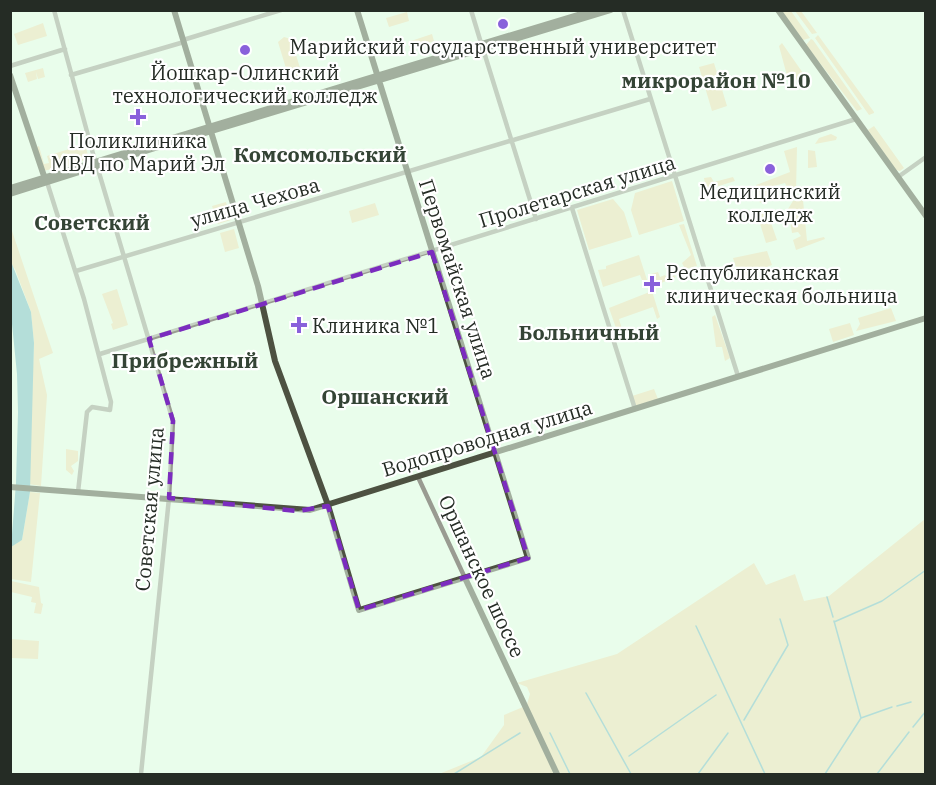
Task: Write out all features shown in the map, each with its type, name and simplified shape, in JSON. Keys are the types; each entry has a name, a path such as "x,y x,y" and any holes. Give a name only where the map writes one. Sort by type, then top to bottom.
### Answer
{"main road":[{"path":"174,10 262,305 275,362 328,506 359,610 465,578"},
{"name":"Первомайская улица","path":"357,10 528,558 465,578"},
{"path":"10,188 378,79 594,10"},
{"path":"482,46 611,10"},
{"path":"778,10 926,216"},
{"path":"10,75 46,179"},
{"path":"10,194 46,179"},
{"name":"Водопроводная улица","path":"10,487 169,498 298,511 328,506 926,318"},
{"name":"Оршанское шоссе","path":"465,578 557,774"}],"street":[{"name":"Советская улица","path":"54,10 96,163 174,422 169,498 141,774"},
{"path":"71,75 281,10"},
{"path":"471,10 536,219"},
{"path":"623,10 738,376"},
{"path":"10,66 64,50"},
{"name":"улица Чехова","path":"76,271 650,99"},
{"name":"Пролетарская улица","path":"100,354 856,119"},
{"path":"897,177 926,157"},
{"path":"46,179 100,354 110,410 92,407 86,416 78,492"},
{"path":"572,208 635,409"},
{"name":"Оршанское шоссе","path":"418,477 465,578"}],"highlighted area":[{"path":"432,252 528,558 359,610 328,506 298,511 169,498 173,421 149,339"}],"shaded area":[{"path":"782,11 791,11 810,38 803,40"},
{"path":"795,11 801,11 817,33 812,34"},
{"path":"407,12 409,21 389,27 386,18"},
{"path":"43,23 47,36 18,45 14,34"},
{"path":"432,34 434,41 410,49 408,42"},
{"path":"818,35 874,113 869,115 815,38"},
{"path":"284,37 291,39 301,71 296,77 288,75 278,42"},
{"path":"811,39 862,109 857,111 806,45"},
{"path":"782,43 805,76 789,83 779,46"},
{"path":"714,63 727,106 712,111 699,67"},
{"path":"43,68 45,77 38,79 36,72 37,79 28,82 25,73"},
{"path":"874,126 904,168 900,171 896,170 868,130"},
{"path":"831,134 837,137 836,140 815,144 819,138"},
{"path":"85,144 89,159 68,166 66,154 63,153 61,156 66,166 43,171 37,147 39,146 44,164 49,163 47,156"},
{"path":"797,147 796,192 791,195 785,183 774,186 772,195 760,203 756,185 790,172 784,151"},
{"path":"808,150 815,151 817,167 808,168"},
{"path":"711,177 714,182 733,177 735,181 709,189 706,188 704,178"},
{"path":"672,181 684,221 639,235 631,210 635,193"},
{"path":"613,199 624,212 632,237 589,250 577,210"},
{"path":"803,200 807,241 824,237 825,239 796,250 793,240 801,236 798,232 792,233 788,209 793,201"},
{"path":"226,202 231,220 218,224 212,206"},
{"path":"375,203 379,215 352,223 349,211"},
{"path":"767,211 777,240 766,243 757,214"},
{"path":"684,224 697,266 685,269 682,263 691,255 679,225"},
{"path":"10,225 53,353 39,359 47,395 41,486 28,484 34,343 31,312 15,269 11,265"},
{"path":"234,229 239,248 225,252 220,233"},
{"path":"767,251 772,265 740,278 733,258"},
{"path":"639,255 649,286 645,288 640,275 603,287 598,270 606,269 606,266"},
{"path":"658,272 660,277 665,275 667,279 674,275 676,277 661,283 660,281 653,282 651,274"},
{"path":"117,289 128,325 113,330 111,324 113,323 102,294"},
{"path":"652,291 660,317 657,319 653,307 619,319 622,329 617,331 609,308"},
{"path":"891,308 896,321 856,331 860,324 858,318"},
{"path":"715,315 730,358 725,361 722,347 716,347 712,317"},
{"path":"850,323 854,335 833,342 829,329"},
{"path":"654,389 658,399 635,406 632,396"},
{"path":"66,449 78,451 78,461 71,466 74,471 72,475 66,470"},
{"path":"30,492 40,493 31,582 11,579 10,547 22,540"},
{"path":"925,519 925,774 559,774 527,704 530,694 527,687 517,683 617,654 754,563 766,585 795,574 804,601 829,596"},
{"path":"11,581 39,587 43,604 41,614 34,613 36,603 31,602 32,597 11,592"},
{"path":"11,639 39,641 38,659 11,658"},
{"path":"523,707 554,774 439,774 481,757 504,725 504,715"}],"water":[{"path":"12,264 31,312 34,343 30,492 22,540 11,547 18,412 11,314"}],"waterway":[{"path":"834,622 882,601 926,570"},
{"path":"827,597 833,617"},
{"path":"744,720 788,645 780,619"},
{"path":"834,621 861,718"},
{"path":"696,626 765,774"},
{"path":"586,693 631,774"},
{"path":"629,756 716,695"},
{"path":"897,706 911,702"},
{"path":"825,774 861,718 892,707"},
{"path":"913,727 926,711"},
{"path":"877,774 909,732"},
{"path":"454,774 520,733"},
{"path":"550,733 570,774"},
{"path":"698,774 728,733"}],"place":[{"name":"Марийский государственный университет","path":"503,24"},
{"name":"Йошкар-Олинский технологический колледж","path":"245,50"},
{"name":"Поликлиника МВД по Марий Эл","path":"138,117"},
{"name":"Медицинский колледж","path":"770,169"},
{"name":"Республиканская клиническая больница","path":"652,284"},
{"name":"Клиника №1","path":"299,325"}],"district":[{"name":"микрорайон №10","path":"716,80"},
{"name":"Комсомольский","path":"320,154"},
{"name":"Советский","path":"92,222"},
{"name":"Больничный","path":"589,332"},
{"name":"Прибрежный","path":"185,360"},
{"name":"Оршанский","path":"385,396"}]}
